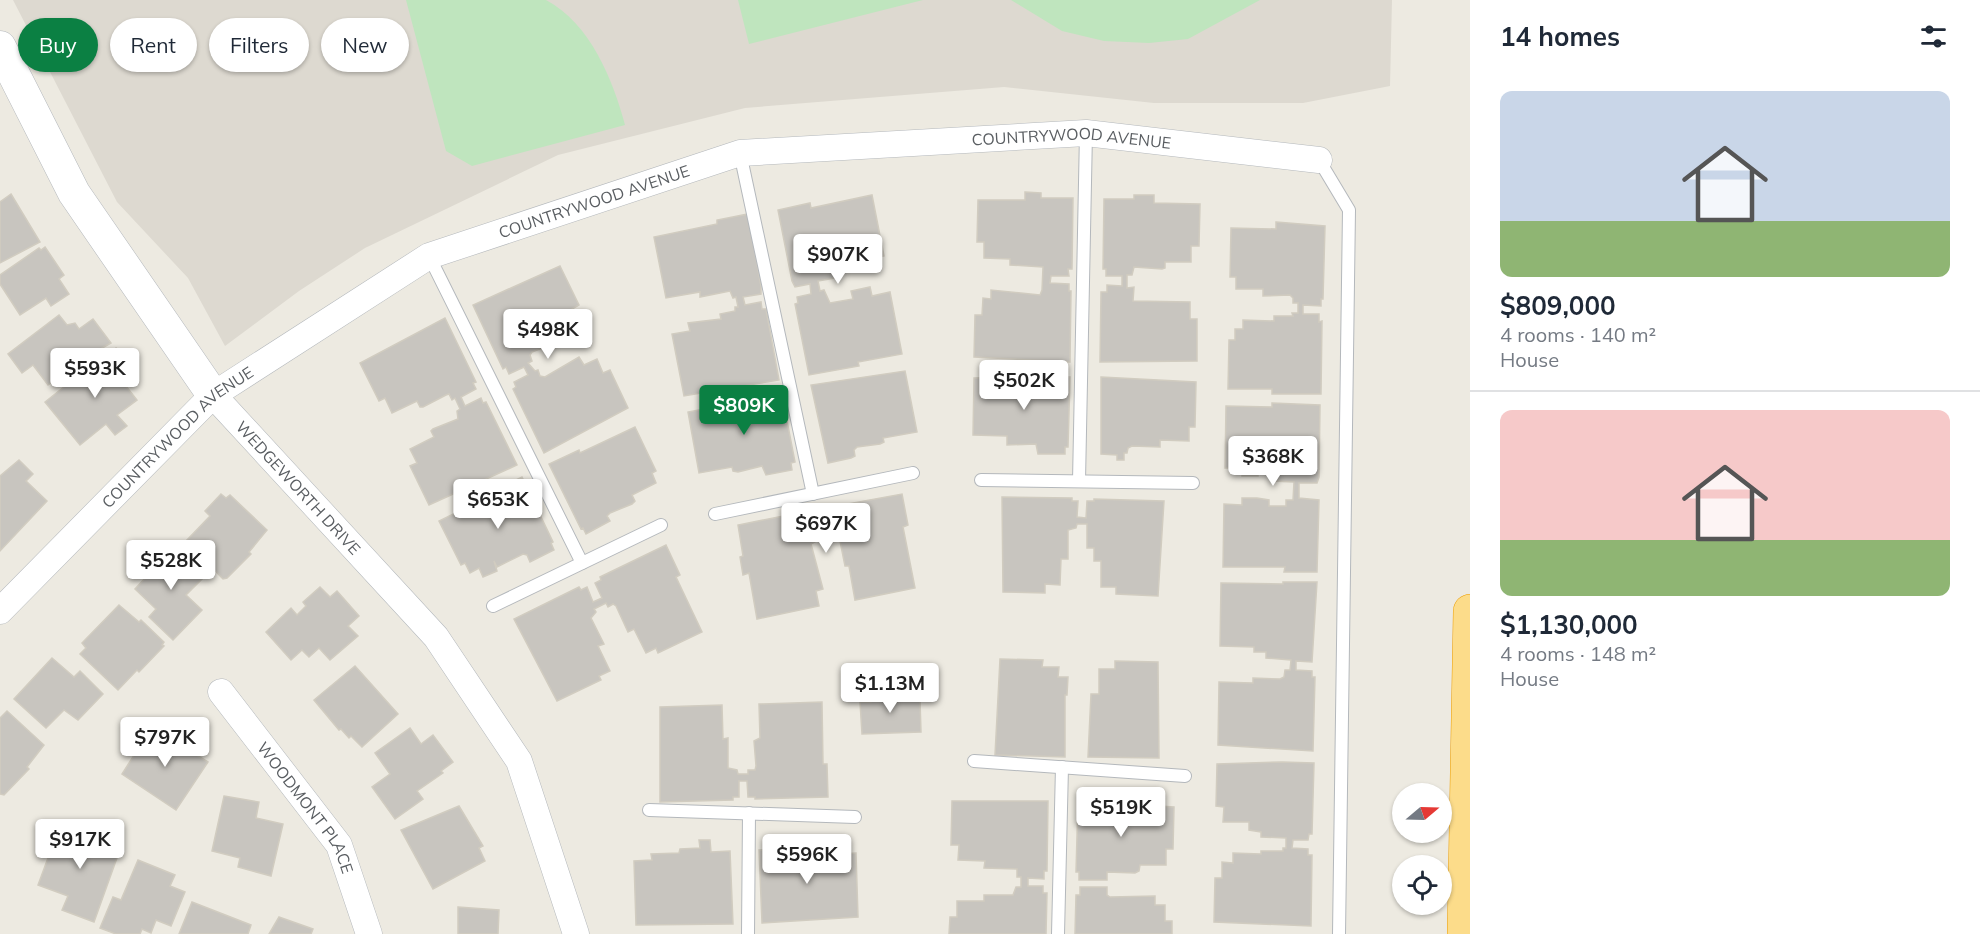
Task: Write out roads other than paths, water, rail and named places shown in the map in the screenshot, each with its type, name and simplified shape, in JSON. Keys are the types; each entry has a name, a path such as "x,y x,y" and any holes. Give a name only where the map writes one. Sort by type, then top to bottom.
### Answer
{"highway":[{"path":"1464,934 1470,611"}],"street":[{"name":"WEDGEWORTH DRIVE","path":"0,47 74,193 213,395 436,637 519,761 576,934"},
{"name":"COUNTRYWOOD AVENUE","path":"0,611 213,395 429,256 740,153 1086,133 1319,160"},
{"name":"WOODMONT PLACE","path":"221,692 339,845 369,934"}],"lane":[{"path":"1079,481 1086,133"},
{"path":"740,153 813,494"},
{"path":"1319,160 1349,210 1339,934"},
{"path":"429,256 582,563"},
{"path":"715,514 913,472"},
{"path":"981,480 1193,483"},
{"path":"493,606 661,525"},
{"path":"974,761 1185,776"},
{"path":"1058,934 1062,767"},
{"path":"649,810 855,817"},
{"path":"748,934 749,813"}]}
